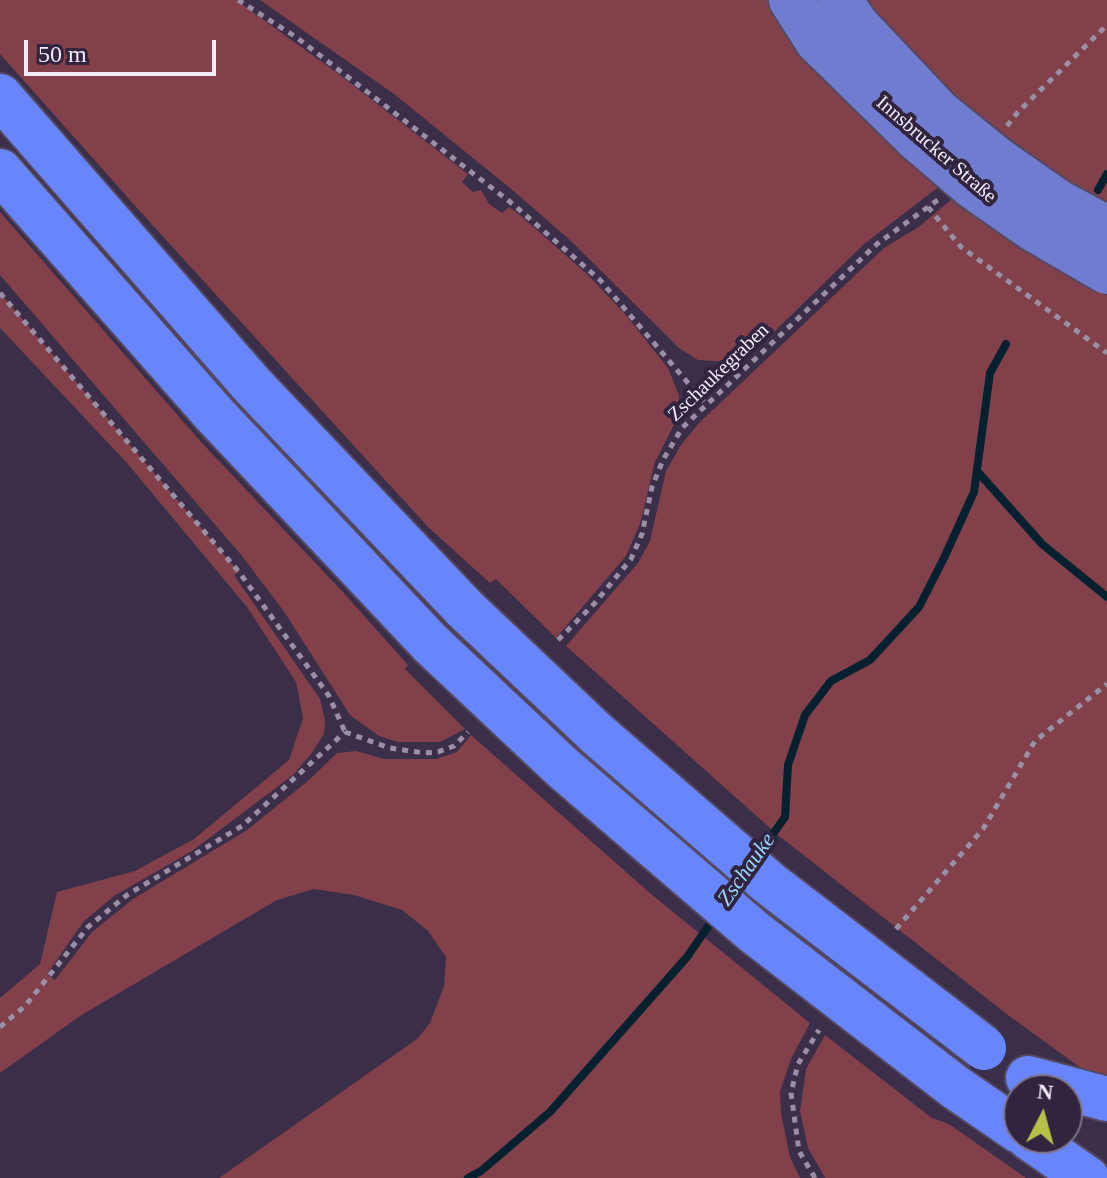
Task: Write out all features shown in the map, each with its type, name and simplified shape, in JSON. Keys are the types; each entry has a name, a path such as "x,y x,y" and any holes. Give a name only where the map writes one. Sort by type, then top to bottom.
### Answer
{"highway":[{"path":"0,96 253,386 465,609 597,734 769,883 1022,1074"},
{"path":"0,171 214,414 431,644 563,768 754,932 955,1087 1003,1120"},
{"path":"1083,1094 1107,1099"},
{"path":"1083,1116 1107,1133"},
{"path":"1052,1154 1087,1178"}],"main road":[{"name":"Innsbrucker Straße","path":"791,0 817,41 928,125 997,159 1057,201 1107,228"},
{"name":"Innsbrucker Straße","path":"840,0 973,187 1033,229 1107,272"}],"path":[{"path":"238,0 296,37 514,205 600,280 706,404"},
{"path":"1018,112 1107,25"},
{"name":"Zschaukegraben","path":"558,640 594,604 631,559 642,534 652,487 663,460 682,428 877,244 928,207 961,247 1107,353"},
{"path":"0,293 239,572 329,696 345,732 390,748 424,753 454,746 468,732"},
{"path":"896,929 983,829 1035,741 1107,684"},
{"path":"0,1027 25,1006 88,927 127,895 242,826 345,732"},
{"path":"815,1178 799,1151 791,1093 798,1064 819,1030"}],"shaded area":[{"path":"0,0 236,0 468,174 462,182 473,192 481,190 489,204 502,213 509,207 521,216 587,274 625,314 668,368 679,395 679,415 655,462 640,524 626,556 556,638 496,579 490,583 428,527 0,54"},
{"path":"260,0 769,0 826,76 940,186 864,244 772,334 729,362 698,360 679,348 571,241 510,188 394,94"},
{"path":"859,0 1107,0 1107,203 1063,178 954,97"},
{"path":"953,198 1011,241 1107,295 1107,1080 1085,1071 1008,1015 779,836 566,646 638,563 650,541 666,471 699,423 884,248 920,226"},
{"path":"0,212 202,443 408,665 405,669 465,729 440,742 398,742 379,736 350,715 285,613 242,556 0,275"},
{"path":"0,293 239,572 234,575 320,699 325,720 324,734 293,775 192,851 114,896 84,921 47,974 55,980 92,932 133,899 247,830 337,753 356,751 385,759 436,759 457,752 471,735 651,894 810,1023 791,1059 780,1092 790,1157 800,1178 219,1178 417,1039 430,1023 444,986 446,957 428,931 402,910 354,895 314,889 277,900 80,1016 0,1073 0,998 40,964 57,892 135,871 194,839 289,760 303,718 296,682 247,607 127,463 0,328"},
{"path":"825,1035 932,1118 949,1124 1026,1178 825,1178 808,1148 800,1111 806,1069"}],"waterway":[{"name":"Zschauke","path":"1098,190 1107,174"},
{"name":"Zschauke","path":"758,855 785,817 788,765 805,715 831,681 870,660 919,607 944,558 974,492 990,373 1006,344"},
{"path":"977,471 1042,544 1107,597"},
{"name":"Zschauke","path":"468,1178 481,1171 550,1112 687,957 716,915"}]}
